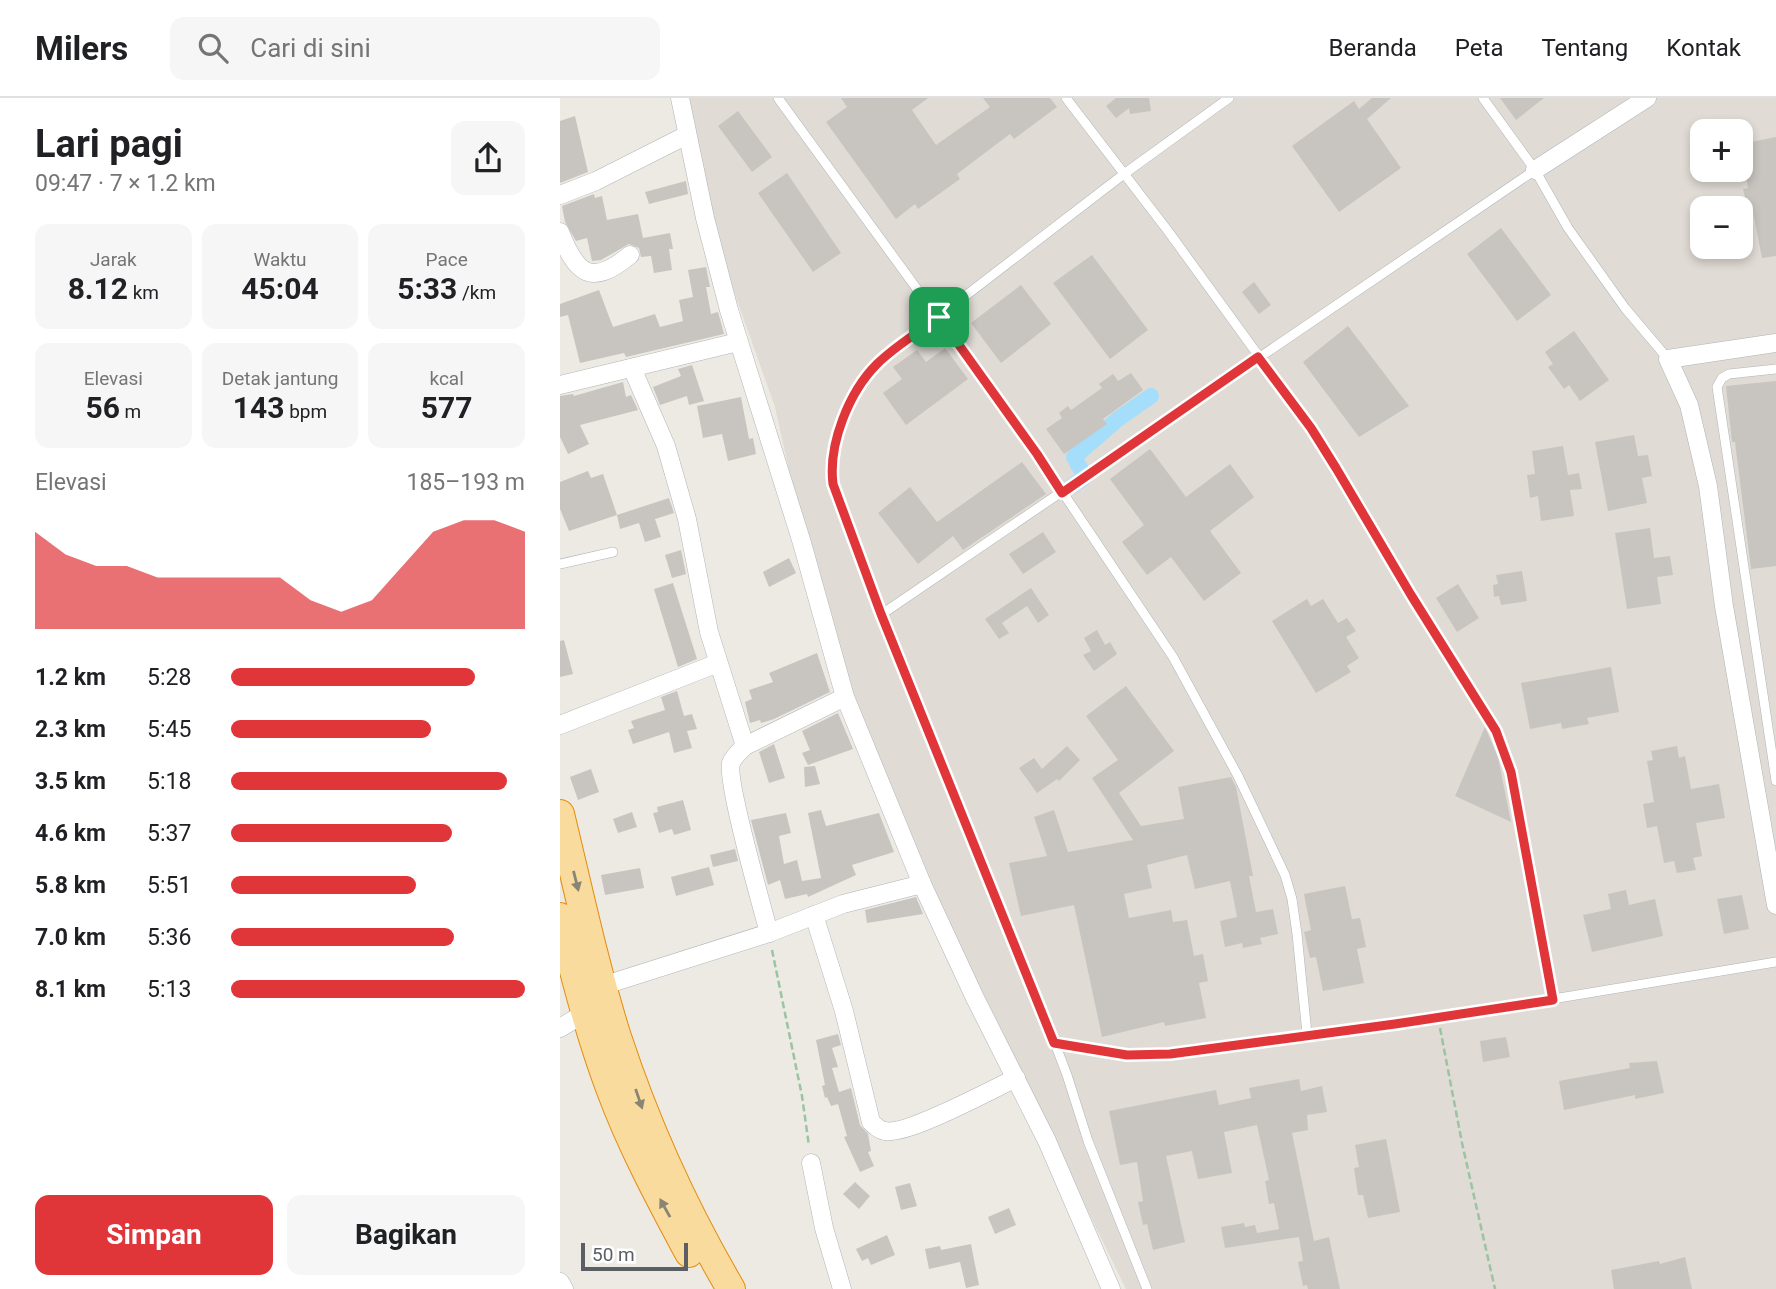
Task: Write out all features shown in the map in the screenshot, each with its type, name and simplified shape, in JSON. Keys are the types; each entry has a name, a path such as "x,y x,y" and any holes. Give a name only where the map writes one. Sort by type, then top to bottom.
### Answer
{"highway":[{"path":"560,814 602,986 643,1111 675,1184 731,1289"},
{"path":"560,917 585,1013 610,1087 654,1188 709,1289"}],"street":[{"path":"680,98 705,218 738,342 803,543 845,697 922,884 1047,1141 1111,1289"},
{"path":"1535,170 1647,98"},
{"path":"560,195 596,181 687,135"},
{"path":"560,232 575,263 587,272 601,272 616,267 630,256"},
{"path":"560,385 738,342"},
{"path":"1776,343 1668,359 1689,405 1708,486 1724,606 1776,905"},
{"path":"632,368 666,446 687,519 709,632 745,747"},
{"path":"560,725 718,663"},
{"path":"769,933 738,809 731,769 733,760 745,747 845,697"},
{"path":"602,986 769,933 843,904 922,884"},
{"path":"814,915 844,1011 871,1122 877,1128 885,1132 905,1128 1016,1078"},
{"path":"560,1028 585,1013"},
{"path":"811,1163 824,1228 842,1289"},
{"path":"560,1282 564,1289"}],"lane":[{"path":"778,98 1037,454 1173,657 1238,776 1285,875 1297,934 1307,1034"},
{"path":"1066,98 1311,428 1496,731 1511,772 1553,1000"},
{"path":"1147,1289 1088,1141 1068,1076 836,498 831,470 840,429 862,383 878,363 1124,174 1229,98"},
{"path":"1483,98 1535,170 1568,228 1626,308 1668,359"},
{"path":"881,614 1535,170"},
{"path":"1776,369 1729,374 1722,378 1717,387 1776,781"},
{"path":"560,564 612,552"},
{"path":"1054,1043 1127,1055 1170,1054 1438,1018 1776,962"}],"path":[{"path":"769,933 802,1096 811,1163"},
{"path":"1438,1018 1462,1143 1495,1289"}],"shaded area":[{"path":"687,98 1776,98 1776,1289 1126,1289 954,937 875,754 819,605 775,407 722,258"}],"building":[{"path":"841,98 928,98 912,110 936,145 990,107 983,98 1050,98 1057,107 1014,139 1010,134 957,174 960,179 918,209 915,204 896,219 826,122 847,107"},
{"path":"1116,98 1149,98 1151,111 1130,114 1129,108 1116,118 1106,106"},
{"path":"1372,98 1391,98 1367,119 1401,168 1339,212 1292,146 1354,101 1359,109"},
{"path":"1500,98 1544,98 1516,120"},
{"path":"738,111 772,157 752,172 718,126"},
{"path":"575,116 588,172 560,183 560,121"},
{"path":"1776,137 1776,256 1762,258 1753,212 1753,196 1745,196 1743,189 1748,188 1747,182 1753,182 1753,142"},
{"path":"787,173 841,253 813,272 758,193"},
{"path":"686,181 688,194 649,204 645,192"},
{"path":"594,194 595,198 602,196 607,220 638,214 643,238 670,233 673,249 669,249 672,270 654,273 651,256 641,257 639,248 629,244 601,260 592,261 587,238 576,241 565,222 562,206"},
{"path":"1501,228 1551,295 1517,321 1467,254"},
{"path":"1092,255 1148,330 1110,359 1053,283"},
{"path":"706,267 710,287 706,287 711,314 718,312 724,334 626,357 624,353 580,363 568,315 560,317 560,304 599,290 613,327 655,314 660,327 683,321 679,300 693,297 688,270"},
{"path":"1254,282 1271,305 1259,314 1242,292"},
{"path":"1021,285 1051,324 1001,363 971,323"},
{"path":"1348,326 1409,406 1359,437 1303,362"},
{"path":"1574,331 1609,380 1580,401 1569,385 1564,389 1548,367 1553,364 1545,352"},
{"path":"945,348 968,379 906,425 883,393 902,379 893,367 917,350 926,362"},
{"path":"692,365 704,401 689,405 687,396 660,405 653,387 681,376 678,369"},
{"path":"1131,373 1143,390 1103,419 1107,424 1064,454 1046,429 1062,418 1059,413 1068,406 1071,410 1102,388 1099,384 1113,374 1118,381"},
{"path":"1776,381 1776,566 1751,569 1726,386"},
{"path":"623,382 626,397 631,395 638,410 580,425 589,444 568,454 560,437 560,396 574,396"},
{"path":"741,397 749,439 753,438 756,454 728,461 722,434 703,438 697,406"},
{"path":"1634,435 1638,456 1648,455 1652,476 1642,478 1647,503 1608,511 1595,442"},
{"path":"1563,446 1568,475 1579,473 1582,489 1570,490 1574,516 1541,521 1538,496 1530,498 1527,475 1535,474 1532,451"},
{"path":"1150,449 1186,497 1230,464 1254,497 1210,531 1241,573 1204,601 1171,557 1147,575 1122,542 1144,525 1110,479"},
{"path":"1022,462 1046,494 963,550 953,536 918,564 878,513 910,487 937,522"},
{"path":"588,471 591,478 603,474 617,515 569,531 560,509 560,482"},
{"path":"669,498 674,513 655,519 661,537 645,542 639,523 620,529 617,515"},
{"path":"1650,528 1654,558 1670,556 1673,575 1657,577 1661,604 1627,609 1615,533"},
{"path":"1043,532 1056,552 1023,574 1009,554"},
{"path":"681,550 686,574 672,578 665,555"},
{"path":"789,558 796,573 769,587 763,572"},
{"path":"1522,571 1527,601 1501,605 1499,596 1494,597 1493,585 1498,584 1496,575"},
{"path":"673,583 697,659 678,667 654,589"},
{"path":"1458,584 1479,618 1457,632 1436,598"},
{"path":"1031,588 1049,615 1038,623 1027,606 1002,623 1009,633 999,639 985,619"},
{"path":"1307,599 1311,606 1323,599 1338,623 1347,618 1356,631 1346,637 1359,658 1347,666 1351,672 1316,693 1272,621"},
{"path":"1097,630 1105,645 1110,642 1117,654 1094,671 1083,655 1091,651 1084,638"},
{"path":"564,640 573,674 560,677 560,641"},
{"path":"817,653 830,692 774,719 750,723 745,702 752,699 749,690 773,682 769,673"},
{"path":"1611,667 1619,712 1587,718 1589,724 1562,729 1561,723 1530,729 1521,683"},
{"path":"1126,686 1174,751 1119,793 1141,826 1184,819 1178,787 1231,777 1236,787 1253,876 1249,876 1256,912 1273,909 1278,934 1260,938 1262,944 1243,948 1242,943 1225,947 1220,921 1237,917 1230,881 1195,889 1187,855 1147,865 1152,888 1124,894 1129,918 1171,910 1173,922 1187,920 1194,956 1203,954 1208,981 1199,983 1206,1018 1165,1026 1164,1022 1102,1037 1074,905 1021,916 1009,863 1047,856 1034,817 1054,810 1068,852 1133,840 1092,778 1118,760 1086,716"},
{"path":"677,691 684,716 692,714 697,729 687,731 692,748 674,753 669,732 633,744 628,730 634,728 631,721 665,710 661,697"},
{"path":"838,713 853,749 808,765 802,753 810,750 802,731"},
{"path":"1485,727 1498,757 1511,822 1455,796"},
{"path":"774,744 785,778 769,783 759,752"},
{"path":"1067,746 1080,760 1059,781 1057,779 1037,793 1019,768 1034,758 1042,769"},
{"path":"1677,746 1679,758 1685,756 1691,789 1719,784 1725,818 1696,823 1702,856 1693,858 1696,870 1677,873 1674,861 1664,863 1657,826 1647,828 1643,804 1654,802 1647,761 1653,760 1651,751"},
{"path":"815,766 820,784 805,787 804,767"},
{"path":"591,769 599,792 578,800 570,777"},
{"path":"683,800 691,830 674,835 672,829 659,833 653,813 658,812 657,807"},
{"path":"821,810 826,826 879,813 894,852 852,865 856,875 808,897 807,894 785,899 780,880 768,885 751,820 786,813 791,833 779,836 784,864 797,860 802,881 821,878 808,813"},
{"path":"632,812 637,827 618,833 613,819"},
{"path":"735,849 738,861 713,867 710,855"},
{"path":"709,867 714,885 676,896 671,877"},
{"path":"640,868 644,888 605,895 601,875"},
{"path":"1345,886 1352,919 1360,918 1366,947 1357,949 1364,983 1323,991 1316,957 1310,958 1304,932 1311,930 1304,894"},
{"path":"1626,890 1629,905 1655,899 1663,936 1592,952 1583,915 1611,909 1608,894"},
{"path":"1742,895 1749,929 1724,934 1717,899"},
{"path":"916,897 923,914 867,923 865,910"},
{"path":"838,1034 841,1045 832,1048 838,1067 832,1068 839,1092 851,1088 860,1125 868,1134 871,1151 868,1152 874,1166 860,1172 844,1137 847,1136 838,1104 831,1106 827,1097 825,1098 822,1086 825,1085 816,1040"},
{"path":"1506,1037 1510,1057 1483,1062 1480,1041"},
{"path":"1657,1061 1664,1093 1635,1099 1635,1095 1564,1110 1559,1081 1630,1068 1629,1063"},
{"path":"1299,1079 1301,1091 1322,1086 1327,1112 1307,1115 1308,1130 1292,1133 1314,1241 1329,1237 1340,1289 1308,1289 1307,1285 1303,1286 1298,1262 1303,1261 1299,1237 1225,1248 1221,1227 1244,1223 1245,1227 1255,1225 1257,1233 1279,1229 1274,1203 1269,1204 1265,1181 1269,1180 1257,1125 1224,1132 1232,1173 1198,1179 1192,1151 1166,1156 1185,1242 1153,1250 1138,1202 1143,1201 1137,1162 1120,1165 1109,1111 1216,1090 1219,1105 1251,1098 1249,1088"},
{"path":"1386,1139 1400,1212 1368,1218 1363,1195 1358,1195 1354,1168 1359,1167 1355,1145"},
{"path":"855,1182 870,1196 859,1209 843,1194"},
{"path":"910,1183 917,1206 901,1210 895,1187"},
{"path":"1009,1208 1016,1225 995,1234 988,1217"},
{"path":"887,1235 895,1255 871,1265 868,1258 862,1261 856,1249"},
{"path":"971,1244 979,1285 966,1288 960,1262 929,1269 925,1249 940,1246 941,1250"},
{"path":"1685,1257 1692,1289 1614,1289 1611,1270 1659,1261 1660,1264"}],"waterway":[{"path":"1072,486 1085,477 1074,457 1118,419 1151,396"}],"route":[{"path":"939,317 1062,493 1258,357 1311,428 1362,508 1411,595 1496,731 1511,772 1553,1000 1170,1054 1127,1055 1054,1043 881,614 833,484 831,470 840,429 862,383 878,363 939,317"}]}
